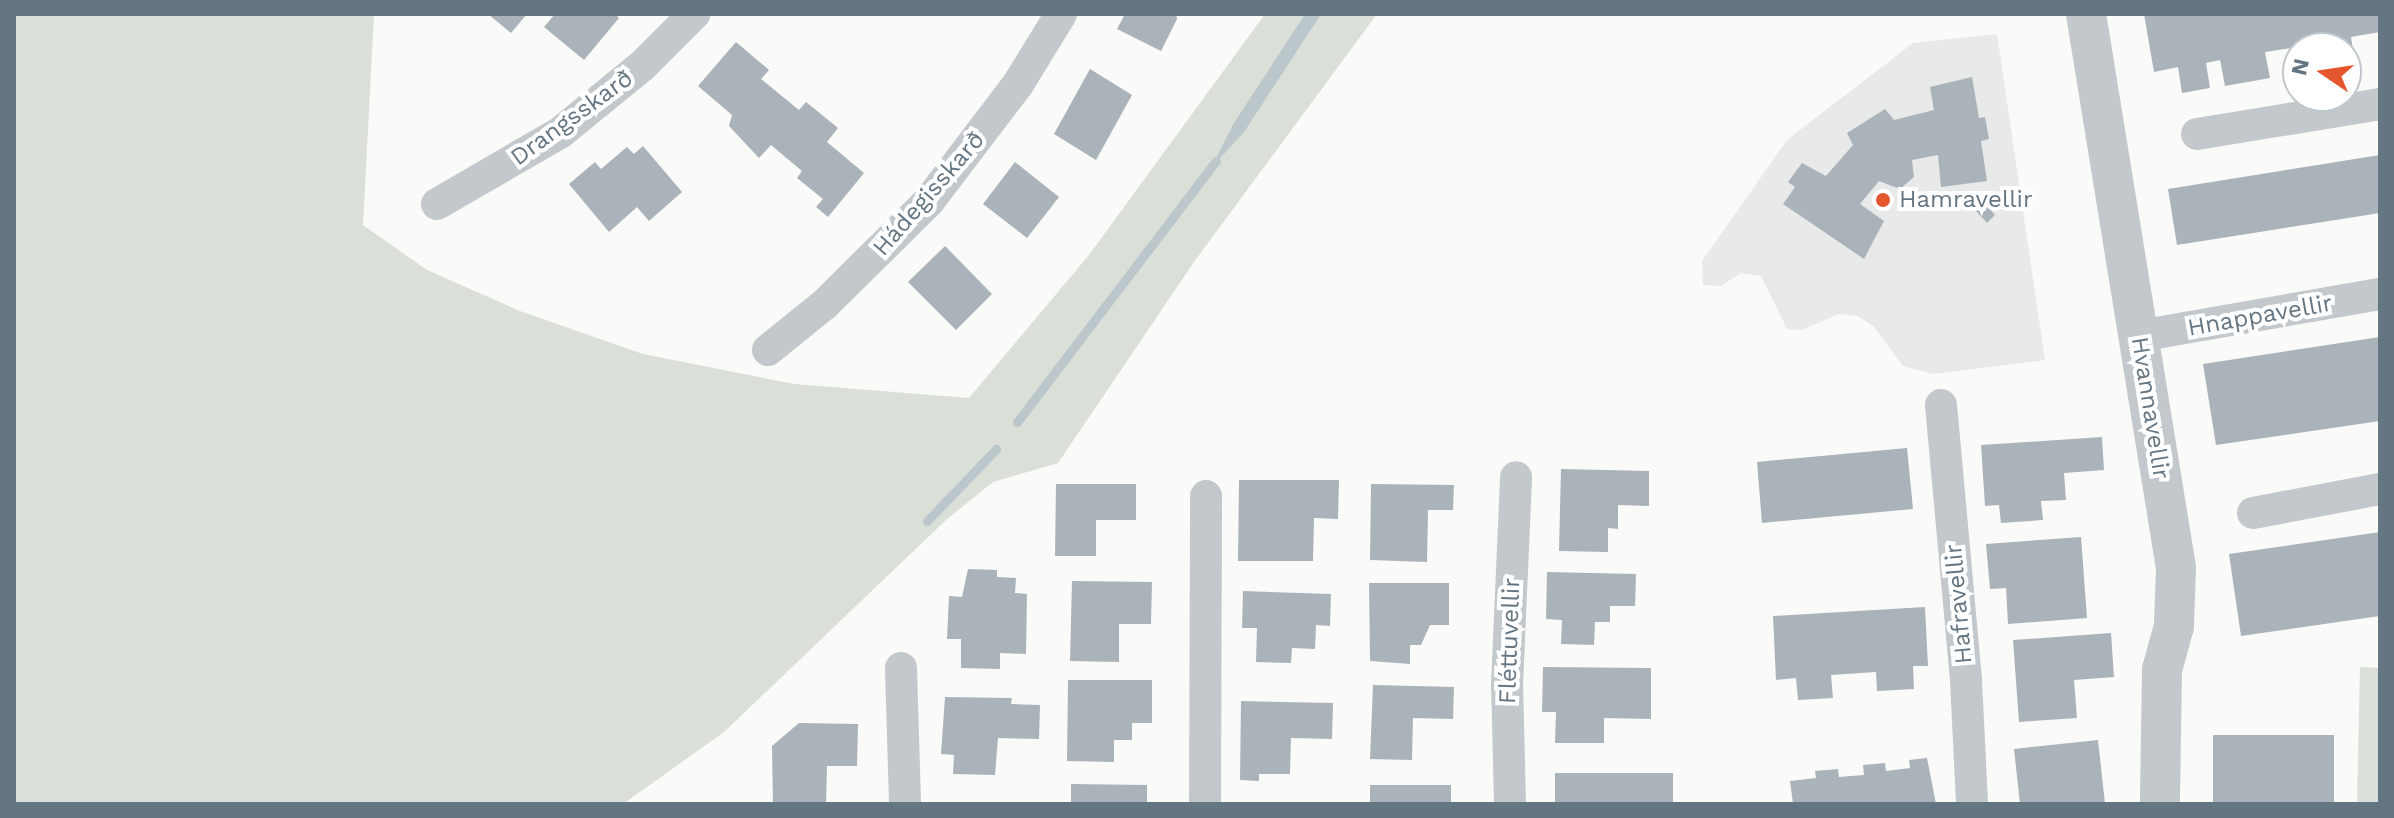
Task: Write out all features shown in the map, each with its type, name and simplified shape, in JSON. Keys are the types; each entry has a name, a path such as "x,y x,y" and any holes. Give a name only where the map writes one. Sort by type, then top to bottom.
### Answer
{"street":[{"name":"Drangsskarð","path":"437,204 572,124 642,66 694,14"},
{"name":"Hádegisskarð","path":"768,350 825,304 929,201 1018,84 1061,14"},
{"name":"Hvannavellir","path":"2086,14 2176,568 2174,626 2162,670 2160,804"},
{"path":"2197,134 2380,104"},
{"name":"Hnappavellir","path":"2139,336 2380,294"},
{"name":"Hafravellir","path":"1941,405 1966,680 1972,804"},
{"name":"Fléttuvellir","path":"1510,804 1507,685 1516,477"},
{"path":"2253,513 2380,489"},
{"path":"1205,804 1206,496"},
{"path":"901,668 905,804"}],"shaded area":[{"path":"14,14 374,14 363,225 427,270 520,311 643,354 794,384 969,398 1089,255 1265,14 1377,14 1194,262 1058,463 993,482 946,520 724,732 623,804 14,804"},
{"path":"1305,14 1321,14 1244,132 1211,168 1234,123"},
{"name":"Hamravellir","path":"1997,34 2045,360 1933,374 1903,366 1874,327 1858,316 1838,314 1802,330 1787,329 1761,276 1741,273 1721,286 1703,285 1702,261 1787,140 1913,43"},
{"path":"2360,667 2380,668 2380,804 2357,804"}],"building":[{"path":"488,14 527,14 511,33"},
{"path":"555,14 615,14 619,18 584,60 544,27"},
{"path":"1125,14 1176,14 1177,19 1161,51 1117,29"},
{"path":"2144,14 2380,14 2380,32 2362,35 2362,32 2282,32 2282,49 2265,52 2270,78 2225,86 2220,60 2206,63 2210,88 2182,93 2178,67 2154,72"},
{"path":"736,42 769,70 761,79 799,110 806,102 838,128 827,142 864,173 828,217 816,207 823,199 797,178 802,171 771,145 759,158 729,126 732,115 698,86"},
{"path":"1090,69 1132,95 1096,160 1054,134"},
{"path":"1972,77 1979,118 1985,117 1989,139 1981,141 1987,181 1941,187 1938,155 1912,160 1914,177 1900,189 1879,181 1860,204 1884,221 1864,259 1783,204 1795,187 1788,182 1802,163 1826,176 1853,145 1847,133 1885,109 1894,120 1934,110 1930,87"},
{"path":"643,146 682,192 649,221 637,207 609,232 569,184 595,162 601,169 627,147 634,154"},
{"path":"2380,155 2380,213 2177,245 2168,189"},
{"path":"1015,162 1059,197 1027,238 983,204"},
{"path":"1984,203 1995,215 1987,223 1976,211"},
{"path":"945,246 992,294 956,330 908,282"},
{"path":"2380,337 2380,421 2216,445 2203,364"},
{"path":"2102,437 2104,470 2064,473 2066,500 2041,501 2043,520 2001,523 1999,505 1985,506 1981,445"},
{"path":"1907,448 1913,509 1762,523 1757,462"},
{"path":"1561,469 1649,471 1649,506 1618,505 1618,529 1608,528 1608,552 1559,551"},
{"path":"1239,480 1339,480 1338,519 1314,518 1313,561 1238,561"},
{"path":"1056,484 1136,484 1136,520 1096,520 1096,556 1055,556"},
{"path":"1371,484 1454,485 1453,510 1428,510 1427,562 1370,560"},
{"path":"2380,532 2380,616 2241,636 2229,554"},
{"path":"2081,537 2087,618 2008,624 2006,588 1990,589 1986,544"},
{"path":"968,569 997,570 997,577 1016,578 1015,593 1027,594 1026,654 1000,653 1000,669 961,668 961,639 947,639 949,596 962,597"},
{"path":"1547,572 1636,574 1635,606 1610,606 1610,622 1595,622 1594,645 1561,644 1562,620 1546,619"},
{"path":"1072,581 1152,582 1151,624 1119,624 1119,662 1070,661"},
{"path":"1369,583 1449,583 1449,625 1430,625 1421,645 1410,645 1410,664 1370,661"},
{"path":"1243,591 1331,594 1330,626 1316,625 1315,649 1292,648 1291,663 1256,662 1257,628 1242,628"},
{"path":"1925,607 1928,666 1913,666 1914,689 1877,691 1876,672 1831,675 1833,698 1798,700 1796,678 1776,680 1773,616"},
{"path":"2111,633 2114,677 2074,680 2077,718 2019,722 2013,640"},
{"path":"1543,667 1651,668 1651,719 1604,718 1604,743 1555,743 1556,712 1542,712"},
{"path":"1068,680 1152,680 1152,723 1132,723 1132,740 1114,740 1114,762 1067,761"},
{"path":"1373,685 1454,687 1453,719 1413,718 1412,760 1370,759"},
{"path":"945,697 1012,698 1011,704 1040,705 1039,739 998,738 995,775 953,774 954,755 941,754"},
{"path":"1241,701 1333,703 1332,739 1291,738 1290,774 1259,774 1259,781 1240,780"},
{"path":"799,723 858,724 857,766 827,766 826,804 773,804 772,746"},
{"path":"2213,735 2334,735 2334,804 2213,804"},
{"path":"2098,740 2105,804 2020,804 2014,749"},
{"path":"1927,758 1936,804 1793,804 1790,781 1816,778 1815,771 1838,769 1839,777 1864,775 1863,765 1885,763 1886,771 1910,768 1909,760"},
{"path":"1555,773 1673,773 1673,803 1555,804"},
{"path":"1071,784 1147,785 1147,804 1071,804"},
{"path":"1370,785 1451,785 1451,804 1370,804"}],"waterway":[{"path":"1017,422 1216,161"},
{"path":"927,521 996,449"}],"place":[{"name":"Hamravellir","path":"1883,200"}]}
